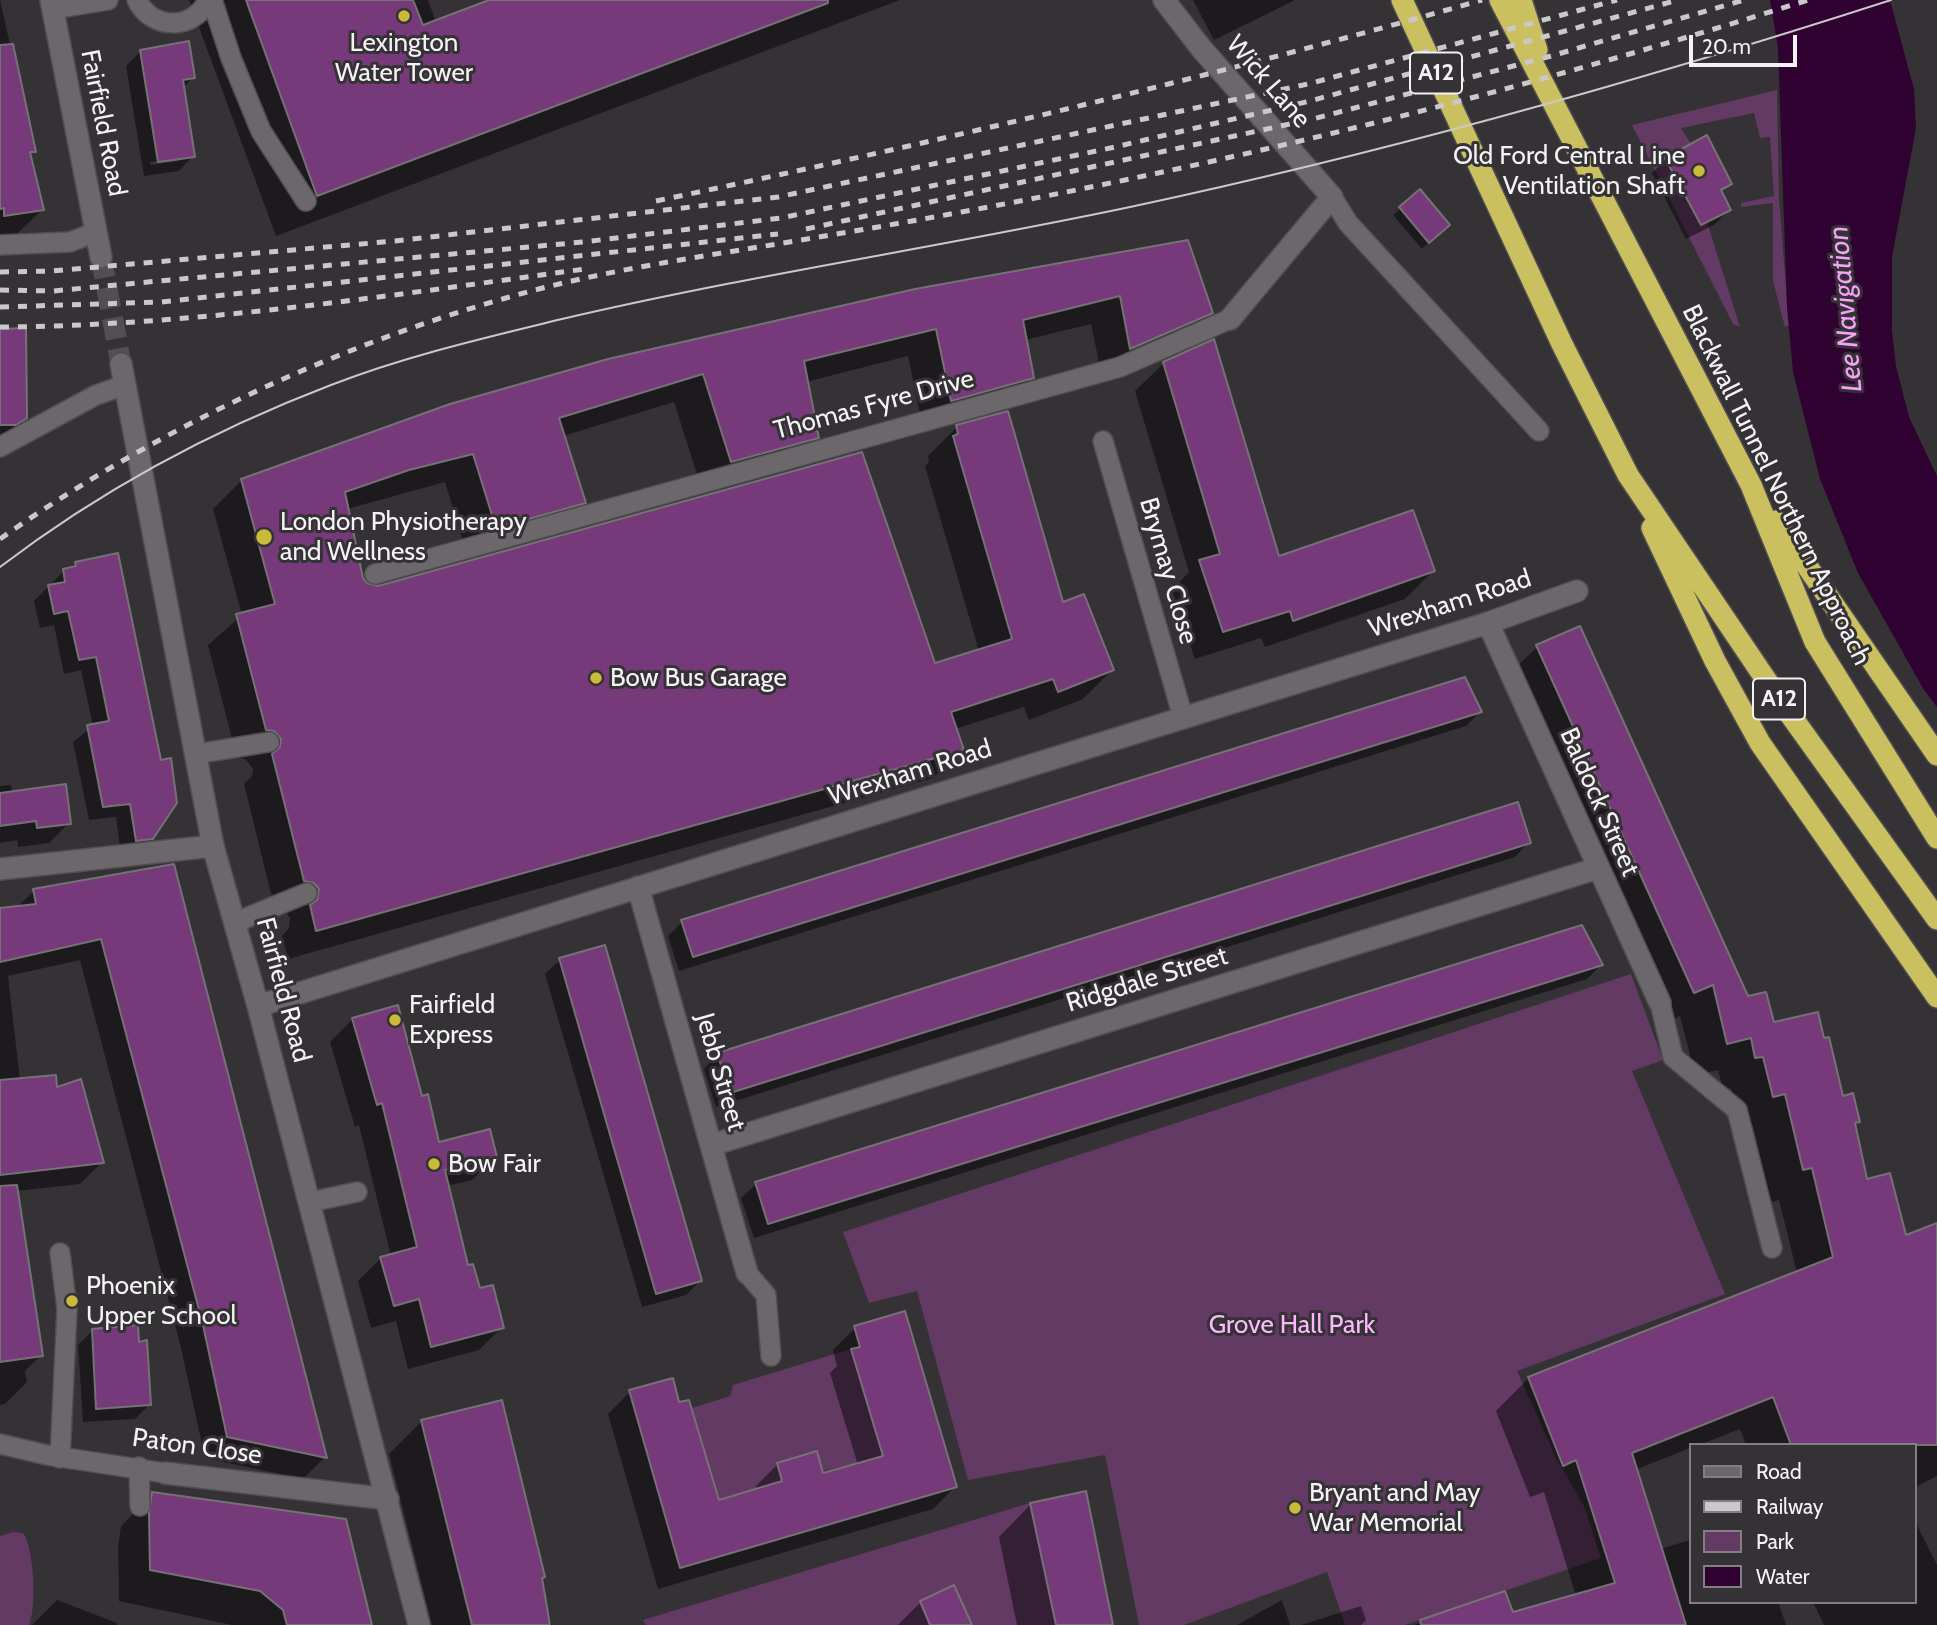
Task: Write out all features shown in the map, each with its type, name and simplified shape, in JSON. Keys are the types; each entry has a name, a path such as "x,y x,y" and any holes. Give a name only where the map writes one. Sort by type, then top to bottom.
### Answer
{"highway":[{"name":"A12","path":"1402,0 1562,344 1629,475 1715,661 1760,743 1937,997"},
{"name":"Blackwall Tunnel Northern Approach","path":"1500,0 1751,485 1815,642 1937,838"},
{"name":"A12","path":"1521,0 1559,115"},
{"name":"A12","path":"1629,475 1779,699 1937,919"},
{"name":"A12","path":"1751,485 1937,755"}],"street":[{"name":"Wick Lane","path":"1164,0 1201,48 1332,198"},
{"name":"Fairfield Road","path":"52,5 100,257"},
{"name":"Thomas Fyre Drive","path":"1230,319 1332,198"},
{"name":"Fairfield Road","path":"123,374 213,846 236,922 419,1625"},
{"name":"Wrexham Road","path":"258,1006 1488,623 1577,592"},
{"name":"Baldock Street","path":"1488,623 1660,1003"},
{"path":"0,869 213,846"},
{"name":"Ridgdale Street","path":"712,1145 1598,868"},
{"name":"Jebb Street","path":"638,887 747,1273"},
{"name":"Paton Close","path":"165,1473 388,1499"}],"lane":[{"path":"52,5 108,0"},
{"path":"137,0 147,15 173,24 196,16 210,0 261,131 306,201"},
{"path":"1332,198 1348,223 1539,431"},
{"path":"0,245 70,242 96,232"},
{"name":"Thomas Fyre Drive","path":"375,574 1121,367 1230,319"},
{"path":"0,447 96,395 123,374"},
{"name":"Brymay Close","path":"1103,441 1183,717"},
{"path":"196,754 269,742"},
{"path":"236,922 307,893"},
{"path":"1660,1003 1673,1057 1737,1111 1772,1248"},
{"path":"310,1202 357,1192"},
{"path":"60,1458 67,1309 61,1254"},
{"path":"747,1273 766,1295 771,1356"},
{"name":"Paton Close","path":"0,1444 60,1458 139,1467 165,1473"},
{"path":"139,1467 140,1506"}],"green space":[{"path":"1777,90 1779,199 1789,325 1785,327 1773,281 1773,203 1741,207 1741,203 1774,196 1770,137 1760,138 1754,113 1681,128 1691,144 1665,158 1701,225 1707,222 1740,327 1733,324 1632,125"},
{"name":"Grove Hall Park","path":"1631,974 1663,1060 1632,1071 1725,1294 1517,1371 1556,1458 1584,1506 1601,1558 1405,1625 1345,1625 1327,1572 1184,1625 1139,1625 1105,1455 968,1480 917,1291 869,1303 843,1232"},
{"path":"851,1349 885,1456 823,1471 816,1452 777,1463 782,1482 711,1504 717,1492 710,1467 701,1470 690,1427 697,1425 692,1408 730,1396 733,1385"},
{"path":"1030,1503 1056,1625 972,1625 954,1586 920,1601 930,1625 646,1625 643,1620"},
{"path":"13,1532 23,1533 30,1551 34,1591 29,1625 0,1625 0,1536"}],"water":[{"name":"Lee Navigation","path":"1770,0 1890,0 1914,89 1916,128 1892,257 1892,331 1896,366 1909,417 1937,476 1937,707 1924,690 1858,573 1820,479 1793,372 1787,308 1778,48"}],"building":[{"path":"246,0 413,0 423,25 489,0 828,0 828,3 317,196"},
{"path":"189,41 195,78 183,80 195,157 158,162 140,50"},
{"path":"13,44 36,152 30,152 44,210 4,216 4,208 0,209 0,45"},
{"name":"Old Ford Central Line Ventilation Shaft","path":"1707,135 1732,184 1721,190 1731,210 1701,225 1665,158"},
{"path":"1420,189 1450,225 1429,243 1399,207"},
{"name":"Bow Bus Garage","path":"1188,240 1213,313 1130,349 1120,296 1023,320 1034,378 951,401 936,329 804,361 819,438 731,462 703,374 559,418 586,503 496,528 473,454 409,470 345,492 363,578 367,583 378,586 862,452 935,663 1012,639 953,436 958,434 956,425 1008,411 1063,602 1084,594 1114,670 1058,692 1053,679 951,712 964,750 316,931 310,905 317,900 319,889 314,883 304,881 272,754 280,747 281,739 274,731 266,730 236,614 275,604 241,479 450,404 608,359 915,289"},
{"path":"26,328 27,418 16,425 0,425 0,329"},
{"path":"1214,339 1279,556 1413,510 1435,571 1293,621 1290,611 1223,632 1199,560 1220,554 1163,362"},
{"path":"118,553 161,760 171,758 177,803 153,839 136,841 130,804 103,807 87,725 109,721 96,657 79,660 68,611 54,614 48,585 65,582 63,569 76,566 75,562"},
{"path":"1580,626 1748,996 1766,992 1774,1022 1818,1012 1824,1038 1829,1037 1843,1096 1853,1093 1860,1122 1855,1123 1867,1179 1890,1173 1906,1235 1937,1223 1937,1445 1790,1443 1773,1397 1632,1453 1686,1625 1421,1625 1420,1620 1505,1591 1513,1612 1615,1583 1576,1460 1563,1466 1528,1377 1833,1257 1812,1168 1803,1170 1785,1094 1773,1097 1763,1057 1755,1058 1751,1038 1727,1044 1713,985 1694,993 1536,645"},
{"path":"1465,677 1482,712 693,957 681,920"},
{"path":"66,784 71,824 37,828 36,821 0,826 0,793"},
{"path":"1518,802 1531,843 730,1093 717,1053"},
{"path":"174,864 327,1458 227,1437 203,1325 101,939 0,962 0,908 36,904 33,889"},
{"path":"1582,925 1603,965 768,1224 755,1182"},
{"path":"605,945 702,1281 656,1294 559,958"},
{"path":"398,1005 422,1096 428,1094 439,1142 490,1129 497,1157 445,1170 468,1265 473,1264 480,1288 493,1285 504,1328 431,1347 419,1299 394,1306 380,1257 417,1247 382,1103 377,1105 352,1018"},
{"path":"56,1075 57,1087 81,1079 104,1163 0,1175 0,1080"},
{"path":"17,1185 43,1356 0,1362 0,1186"},
{"path":"905,1311 957,1487 680,1568 629,1390 673,1378 679,1402 689,1400 719,1500 782,1481 777,1463 817,1451 823,1473 883,1456 851,1349 860,1347 854,1326"},
{"path":"138,1325 139,1342 147,1340 151,1405 96,1409 92,1329"},
{"path":"502,1400 545,1577 542,1578 550,1625 472,1625 421,1420"},
{"path":"1086,1491 1113,1625 1056,1625 1030,1503"},
{"path":"152,1492 346,1519 372,1625 287,1625 283,1610 260,1591 150,1570 149,1514"},
{"path":"954,1585 972,1625 930,1625 920,1601"}],"tunnel":[{"path":"101,257 121,364"}],"tram line":[{"path":"0,567 118,487 201,442 331,385 416,356 633,303 1130,207 1322,163 1608,87 1891,0"}],"railway":[{"path":"656,201 1071,108 1380,29 1482,0"},
{"path":"0,272 52,271 395,241 778,197 1308,84 1617,0"},
{"path":"0,290 53,291 583,242 781,218 1115,147 1310,101 1678,0"},
{"path":"806,229 1313,119 1551,56 1744,0"},
{"path":"0,539 118,463 243,397 373,342 506,298 607,273 951,214 1082,189 1298,142 1469,99 1808,0"},
{"path":"0,307 161,302 778,234"},
{"path":"0,327 219,315 366,299 585,269"}],"place":[{"name":"Lexington Water Tower","path":"404,16"},
{"name":"Old Ford Central Line Ventilation Shaft","path":"1699,171"},
{"name":"London Physiotherapy and Wellness","path":"264,537"},
{"name":"Bow Bus Garage","path":"596,678"},
{"name":"Fairfield Express","path":"395,1020"},
{"name":"Bow Fair","path":"434,1164"},
{"name":"Phoenix Upper School","path":"72,1301"},
{"name":"Bryant and May War Memorial","path":"1295,1508"}]}
